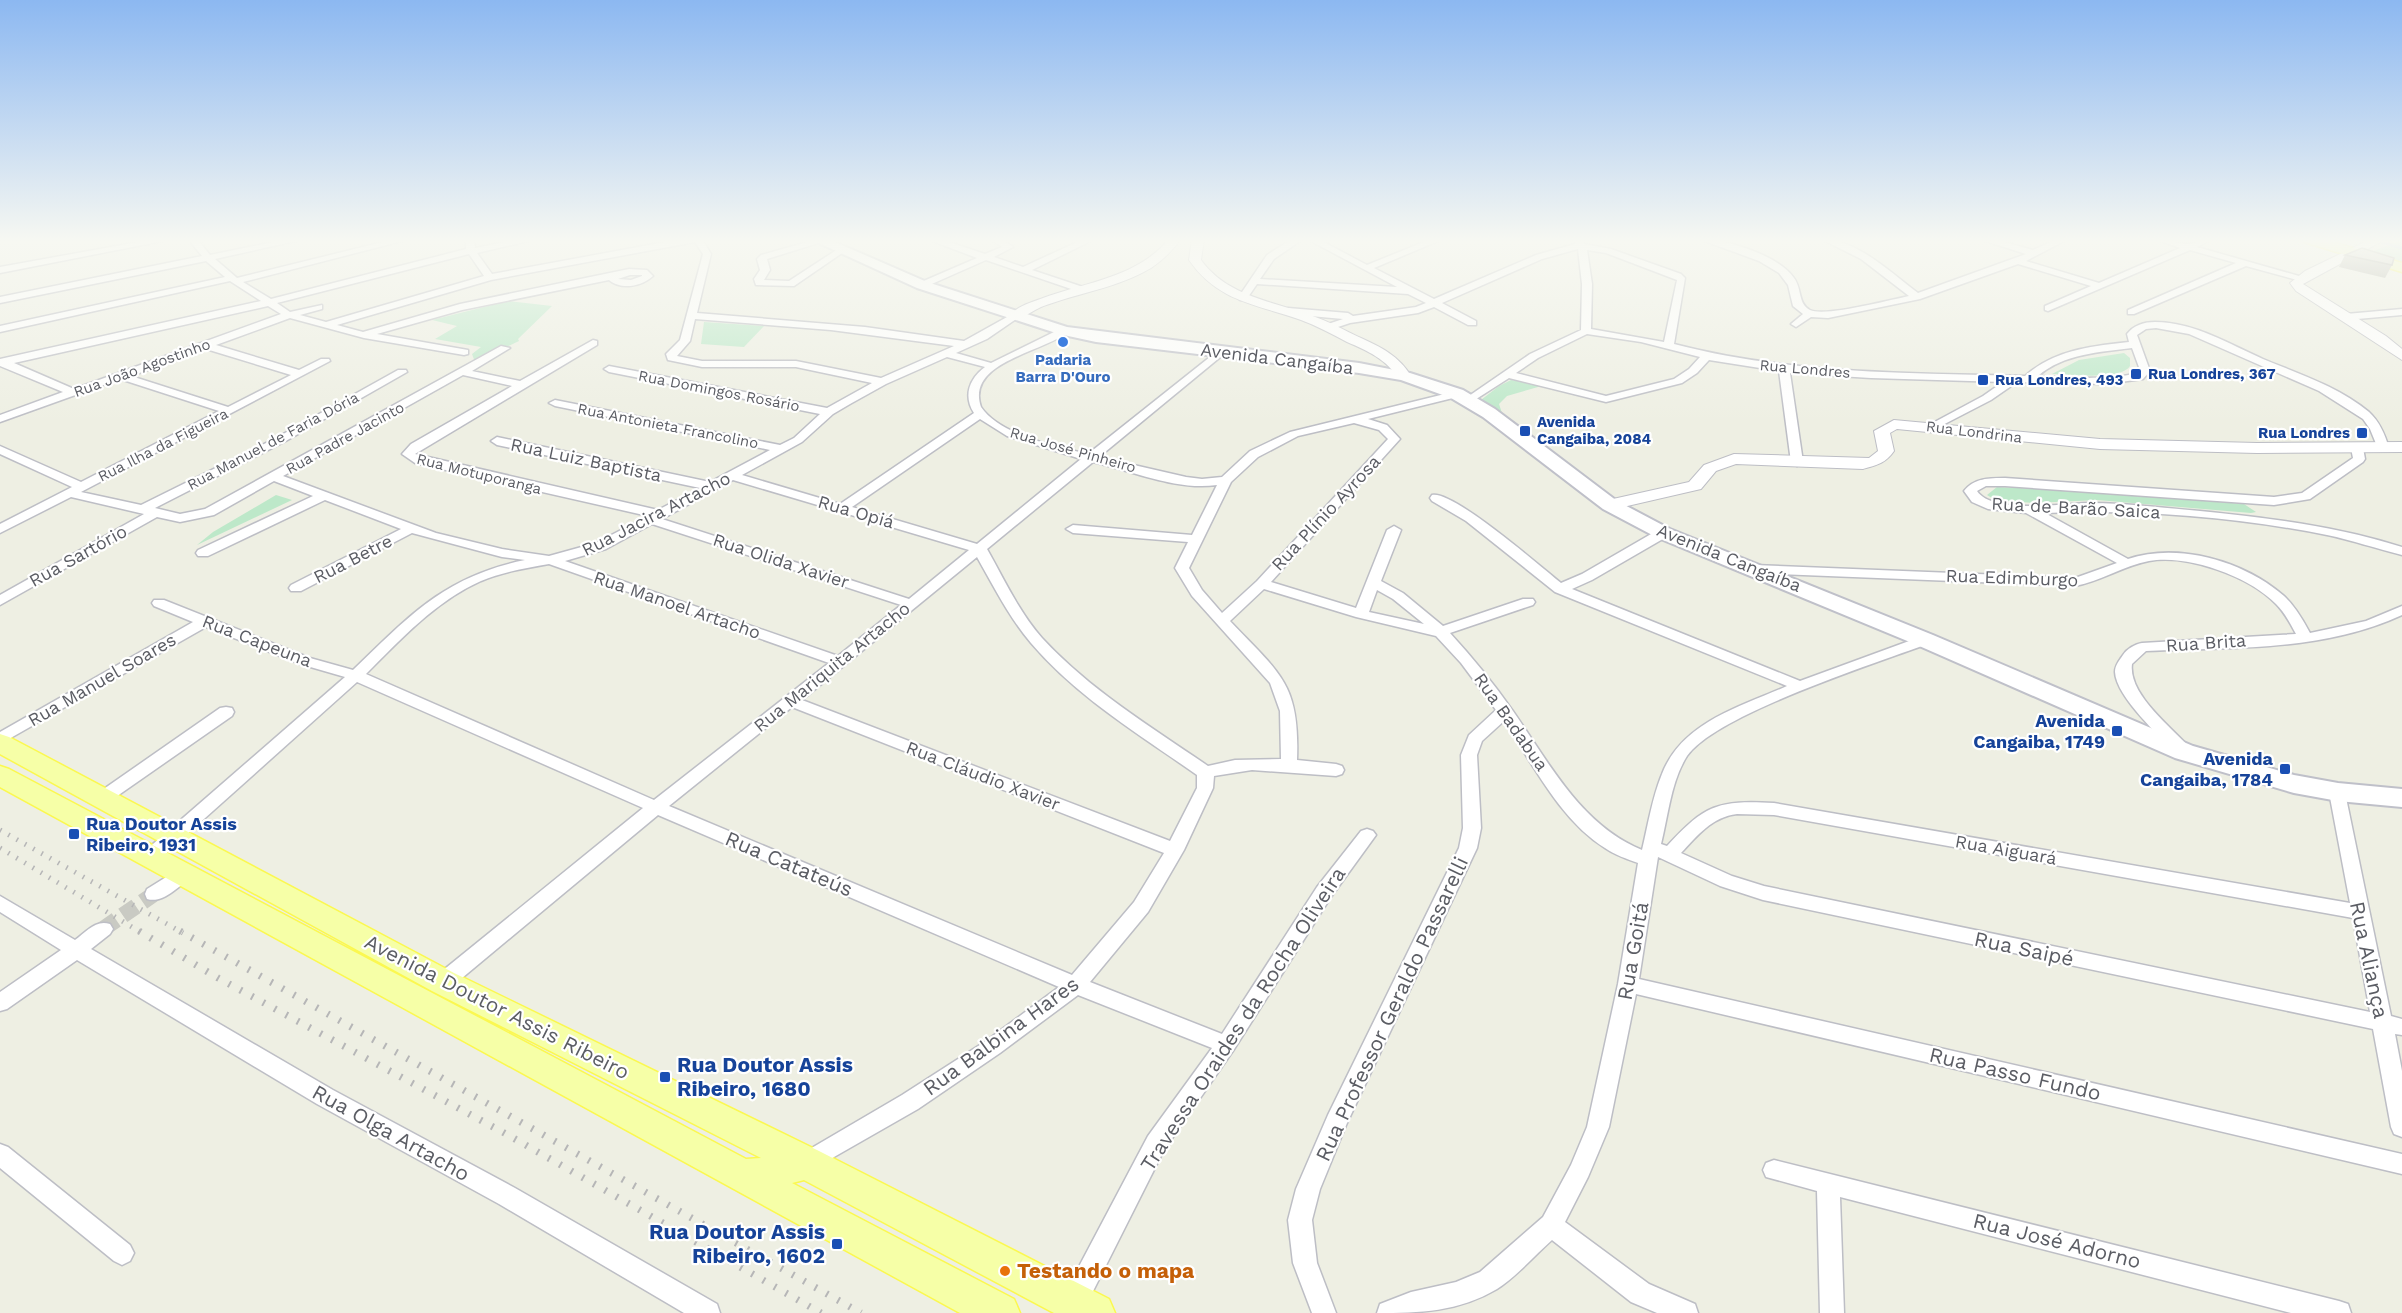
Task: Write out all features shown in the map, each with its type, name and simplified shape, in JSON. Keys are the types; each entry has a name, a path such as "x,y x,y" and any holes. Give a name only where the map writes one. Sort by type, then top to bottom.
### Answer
{"main road":[{"path":"970,300 1016,315"},
{"name":"Avenida Cangaíba","path":"1016,315 1064,332 1375,370 1404,376 1463,397 1610,505 1663,532 1925,640 2184,753 2261,776 2338,792 2402,798"},
{"name":"Avenida Doutor Assis Ribeiro","path":"0,741 104,797 162,847 184,873 421,1004 1000,1313"},
{"name":"Avenida Doutor Assis Ribeiro","path":"0,775 162,847 443,982 806,1163 1084,1308"},
{"path":"741,1176 762,1175 806,1163"}],"street":[{"path":"0,329 137,300"},
{"path":"263,300 289,315 364,335 464,352"},
{"path":"1,362 278,300"},
{"path":"308,300 319,307 326,318 324,324"},
{"path":"324,324 408,300"},
{"path":"364,335 460,307 494,300"},
{"path":"697,300 685,341 670,356 677,360 715,365 796,364 882,382"},
{"path":"1016,315 1047,300"},
{"path":"1251,300 1288,311 1329,327 1385,356 1400,368 1404,376"},
{"path":"1429,300 1472,323"},
{"path":"1329,327 1348,320 1412,312 1444,300"},
{"path":"1289,765 1290,716 1286,697 1262,662 1184,577 1182,568 1226,480 1254,454 1294,434 1353,419 1463,397 1507,374 1534,356 1586,332 1584,300"},
{"path":"1668,346 1678,300"},
{"path":"1796,300 1798,306 1809,314 1828,315 1901,300"},
{"path":"2048,308 2066,300"},
{"path":"2131,312 2158,300"},
{"path":"2319,300 2399,351"},
{"name":"Rua João Agostinho","path":"0,419 289,315 319,307"},
{"path":"1288,311 1329,315 1382,316"},
{"path":"2346,317 2402,312"},
{"path":"1796,324 1809,314"},
{"name":"Rua Jacira Artacho","path":"162,847 428,609 463,584 501,569 551,560 601,546 798,440 829,412 882,382 967,345 994,331 1016,315"},
{"path":"693,316 829,326 918,336 967,345"},
{"path":"2028,379 2051,363 2067,356 2134,345 2132,334 2136,328 2168,327 2201,335 2307,383 2363,413 2377,429 2383,448"},
{"path":"842,508 980,414 974,405 974,390 985,371 1064,332"},
{"name":"Rua Londres","path":"1586,332 1784,369 1871,375 2014,379 2105,381 2139,377 2145,371 2144,362 2134,345"},
{"path":"1357,341 1376,357 1378,363 1375,370"},
{"name":"Rua Motuporanga","path":"592,344 415,447 408,454 415,459 654,517"},
{"path":"205,345 300,374"},
{"name":"Rua Padre Jacinto","path":"150,511 180,518 209,512 505,348"},
{"name":"Rua Mariquita Artacho","path":"443,982 656,807 980,549 1220,352"},
{"path":"947,354 992,366"},
{"path":"1507,374 1606,399 1678,381 1693,371 1707,356"},
{"name":"Rua Ilha da Figueira","path":"0,529 325,361"},
{"path":"1,362 74,393"},
{"name":"Rua Domingos Rosário","path":"609,369 829,412"},
{"path":"1784,369 1797,462"},
{"name":"Rua Manuel de Faria Dória","path":"150,511 402,372"},
{"path":"462,372 522,385"},
{"path":"121,376 229,411"},
{"path":"1934,427 1987,398 2014,379"},
{"name":"Rua Antonieta Francolino","path":"555,403 782,449"},
{"name":"Rua José Pinheiro","path":"980,414 1005,432 1022,439 1091,458 1187,481 1205,483 1226,480"},
{"name":"Rua Plínio Ayrosa","path":"1223,620 1262,584 1394,439 1392,434 1385,429 1353,419"},
{"name":"Rua Londrina","path":"1610,505 1695,486 1710,468 1734,459 1847,465 1875,461 1886,451 1882,431 1887,426 1905,423 2041,440 2112,444 2402,447"},
{"name":"Rua Luiz Baptista","path":"496,441 711,486"},
{"path":"2356,448 2360,459 2321,487 2306,496 2274,501 2288,523 2340,533 2402,551"},
{"path":"0,450 76,490 150,511"},
{"name":"Rua Opiá","path":"732,476 980,549"},
{"name":"Rua Manoel Artacho","path":"274,477 410,529 502,553 551,560 839,662"},
{"name":"Rua de Barão Saica","path":"2274,501 2005,482 1981,483 1970,491 1975,500 1982,503 2028,509 2109,507 2288,523"},
{"path":"203,553 323,496"},
{"path":"1436,498 1471,518 1560,589 1800,686"},
{"path":"2028,509 2128,564"},
{"name":"Rua Sartório","path":"0,601 150,511"},
{"name":"Rua Olida Xavier","path":"654,517 911,604"},
{"path":"1073,528 1196,539"},
{"name":"Rua Betre","path":"296,588 410,529"},
{"path":"1361,614 1394,530"},
{"path":"1560,589 1587,577 1663,532"},
{"path":"980,549 1014,611 1037,641 1098,698 1206,773 1225,768 1289,765 1336,770"},
{"name":"Rua Edimburgo","path":"1754,569 2075,582 2104,576 2145,558 2176,556 2208,563 2238,574 2278,598 2290,610 2306,638"},
{"name":"Rua Badabua","path":"1373,582 1403,598 1480,676 1570,806 1591,828 1610,843 1657,854"},
{"path":"1262,584 1361,614 1439,632 1528,602"},
{"name":"Rua Capeuna","path":"159,603 305,661 355,675"},
{"name":"Rua Brita","path":"2184,753 2129,692 2123,675 2126,659 2132,653 2142,647 2306,638 2339,633 2371,624 2402,610"},
{"name":"Rua Manuel Soares","path":"0,741 205,621"},
{"name":"Rua Goitá","path":"1389,1313 1411,1304 1457,1294 1489,1280 1551,1226 1580,1170 1598,1127 1657,854 1670,774 1681,753 1696,736 1720,722 1800,686 1925,640"},
{"name":"Rua Catateús","path":"355,675 656,807 1075,986 1226,1045"},
{"name":"Rua Cláudio Xavier","path":"790,701 1175,850"},
{"path":"104,797 226,712"},
{"name":"Rua Professor Geraldo Passarelli","path":"1324,1313 1305,1263 1300,1220 1308,1189 1336,1122 1459,870 1468,848 1472,828 1469,755 1475,739 1504,712"},
{"name":"Rua Balbina Hares","path":"806,1163 910,1102 993,1047 1075,986 1140,907 1175,850 1205,788 1206,773"},
{"name":"Rua Aliança","path":"2338,792 2359,912 2392,1025 2402,1127"},
{"name":"Rua Aiguará","path":"1657,854 1705,817 1718,810 1742,807 1774,809 2359,912"},
{"name":"Travessa Oraides da Rocha Oliveira","path":"1084,1308 1156,1143 1226,1045 1324,892 1367,835"},
{"name":"Rua Saipé","path":"1657,854 1763,893 2392,1025"},
{"path":"154,894 184,873"},
{"name":"Rua Olga Artacho","path":"0,903 325,1096 507,1196 708,1313"},
{"path":"0,1003 76,950 103,928"},
{"name":"Rua Passo Fundo","path":"1628,984 2402,1164"},
{"path":"0,1154 122,1253"},
{"name":"Rua José Adorno","path":"1774,1170 2339,1313"},
{"path":"1828,1182 1832,1313"},
{"path":"1551,1226 1640,1293 1686,1313"}],"green space":[{"path":"508,301 552,306 518,339 519,341 475,362 472,354 481,347 435,339 457,326 432,320"},
{"path":"704,322 764,326 744,347 701,344"},
{"path":"2124,353 2130,358 2130,366 2116,374 2094,376 2052,374 2079,360"},
{"path":"1511,380 1545,385 1507,396 1499,404 1502,413 1481,400 1499,386"},
{"path":"1997,487 2244,504 2256,512 2097,500 2034,503 1995,500 1987,495"},
{"path":"276,495 292,500 197,545 213,532"}],"tunnel":[{"path":"103,929 154,894"}],"railway":[{"path":"0,830 183,933"},
{"path":"0,848 142,933"},
{"path":"139,931 218,978 508,1135 821,1313"},
{"path":"180,931 861,1313"}],"place":[{"name":"Padaria Barra D'Ouro","path":"1063,342"},
{"name":"Rua Londres, 367","path":"2136,374"},
{"name":"Rua Londres, 493","path":"1983,380"},
{"name":"Avenida Cangaiba, 2084","path":"1525,431"},
{"name":"Rua Londres","path":"2362,433"},
{"name":"Avenida Cangaiba, 1749","path":"2117,731"},
{"name":"Avenida Cangaiba, 1784","path":"2285,769"},
{"name":"Rua Doutor Assis Ribeiro, 1931","path":"74,834"},
{"name":"Rua Doutor Assis Ribeiro, 1680","path":"665,1077"},
{"name":"Rua Doutor Assis Ribeiro, 1602","path":"837,1244"},
{"name":"Testando o mapa","path":"1005,1271"}]}
